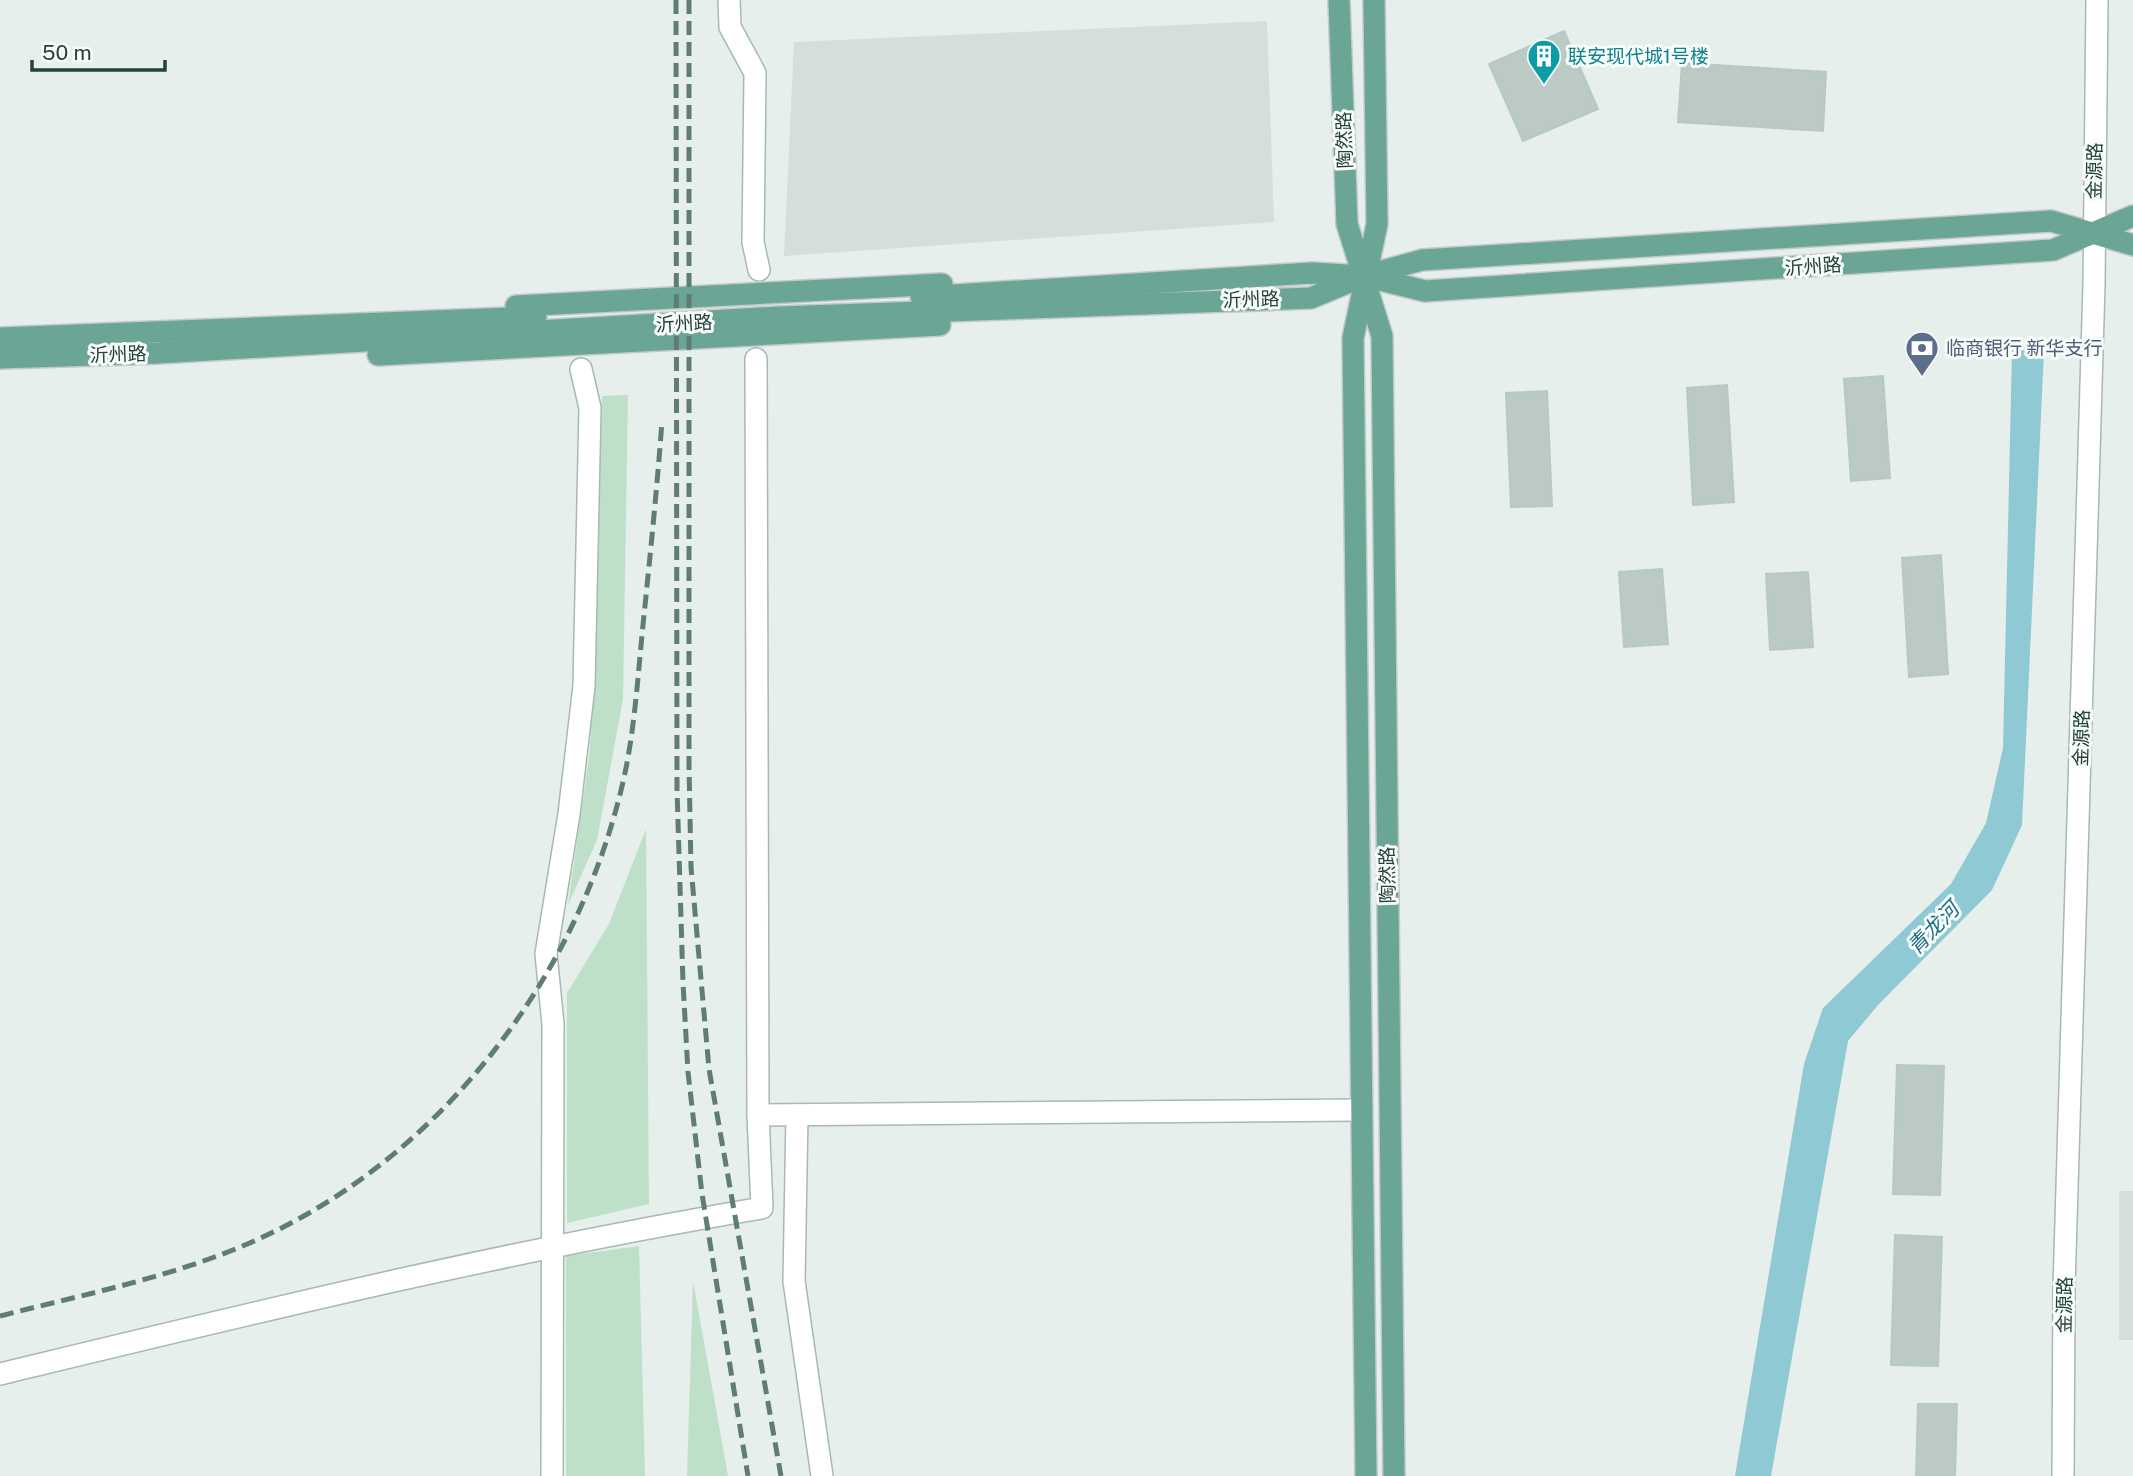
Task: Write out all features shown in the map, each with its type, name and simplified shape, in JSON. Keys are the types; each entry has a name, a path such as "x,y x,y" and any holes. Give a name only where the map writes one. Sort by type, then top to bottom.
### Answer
{"main road":[{"name":"陶然路","path":"1339,0 1347,224 1381,336 1394,1476"},
{"name":"陶然路","path":"1366,1476 1353,338 1377,224 1374,0"},
{"name":"沂州路","path":"0,358 158,353 211,361 504,350 1151,314 1193,291 1312,273 1364,276 1425,291 2053,250 2133,216"},
{"name":"沂州路","path":"1364,276 1422,260 2051,221 2133,244"},
{"name":"沂州路","path":"0,338 160,332 217,319 1161,274 1193,291"},
{"path":"1359,962 1373,1070 1388,1046"},
{"path":"1361,1173 1378,1149 1391,1235"}],"street":[{"path":"729,0 730,27 755,73 753,242 759,270"},
{"name":"金源路","path":"2063,1476 2064,1289 2094,299 2096,0"},
{"path":"0,1374 311,1298 554,1247 762,1208 758,1115 756,359"},
{"path":"552,1476 553,1024 546,954 569,814 584,686 590,408 581,369"},
{"path":"758,1115 1360,1110"},
{"path":"797,1115 794,1281 822,1476"}],"shaded area":[{"path":"1267,21 1274,222 784,256 794,42"},
{"path":"2119,1191 2133,1191 2133,1340 2119,1340"}],"green space":[{"path":"628,395 623,699 597,840 568,905 590,750 602,396"},
{"path":"646,829 649,1204 567,1223 567,993 609,924"},
{"path":"639,1246 645,1476 566,1476 566,1256"},
{"path":"693,1281 728,1476 687,1476"}],"water":[{"name":"青龙河","path":"2012,350 2044,351 2022,825 1992,890 1878,1005 1848,1041 1771,1476 1735,1476 1804,1064 1823,1008 1951,884 1986,823 2003,748"}],"building":[{"name":"联安现代城1号楼","path":"1564,31 1598,109 1523,141 1489,64"},
{"path":"1682,63 1826,72 1823,131 1678,122"},
{"path":"1883,376 1890,478 1851,481 1844,379"},
{"path":"1727,385 1734,502 1693,505 1687,388"},
{"path":"1547,391 1552,506 1511,507 1506,393"},
{"path":"1941,555 1948,674 1909,677 1902,558"},
{"path":"1662,569 1668,644 1624,647 1619,572"},
{"path":"1808,572 1813,647 1770,650 1766,574"},
{"path":"1897,1065 1944,1066 1940,1195 1893,1194"},
{"path":"1895,1235 1942,1237 1938,1366 1891,1365"},
{"path":"1918,1404 1957,1404 1955,1476 1916,1476"}],"railway":[{"path":"676,0 677,789 683,983 688,1072 702,1194 748,1476"},
{"path":"689,0 691,867 709,1069 781,1476"},
{"path":"0,1316 124,1285 215,1257 315,1210 380,1165 438,1113 491,1055 536,990 574,921 604,848 625,773 636,699 662,421"}],"place":[{"name":"联安现代城1号楼","path":"1544,86"},
{"name":"临商银行 新华支行","path":"1922,378"}]}
